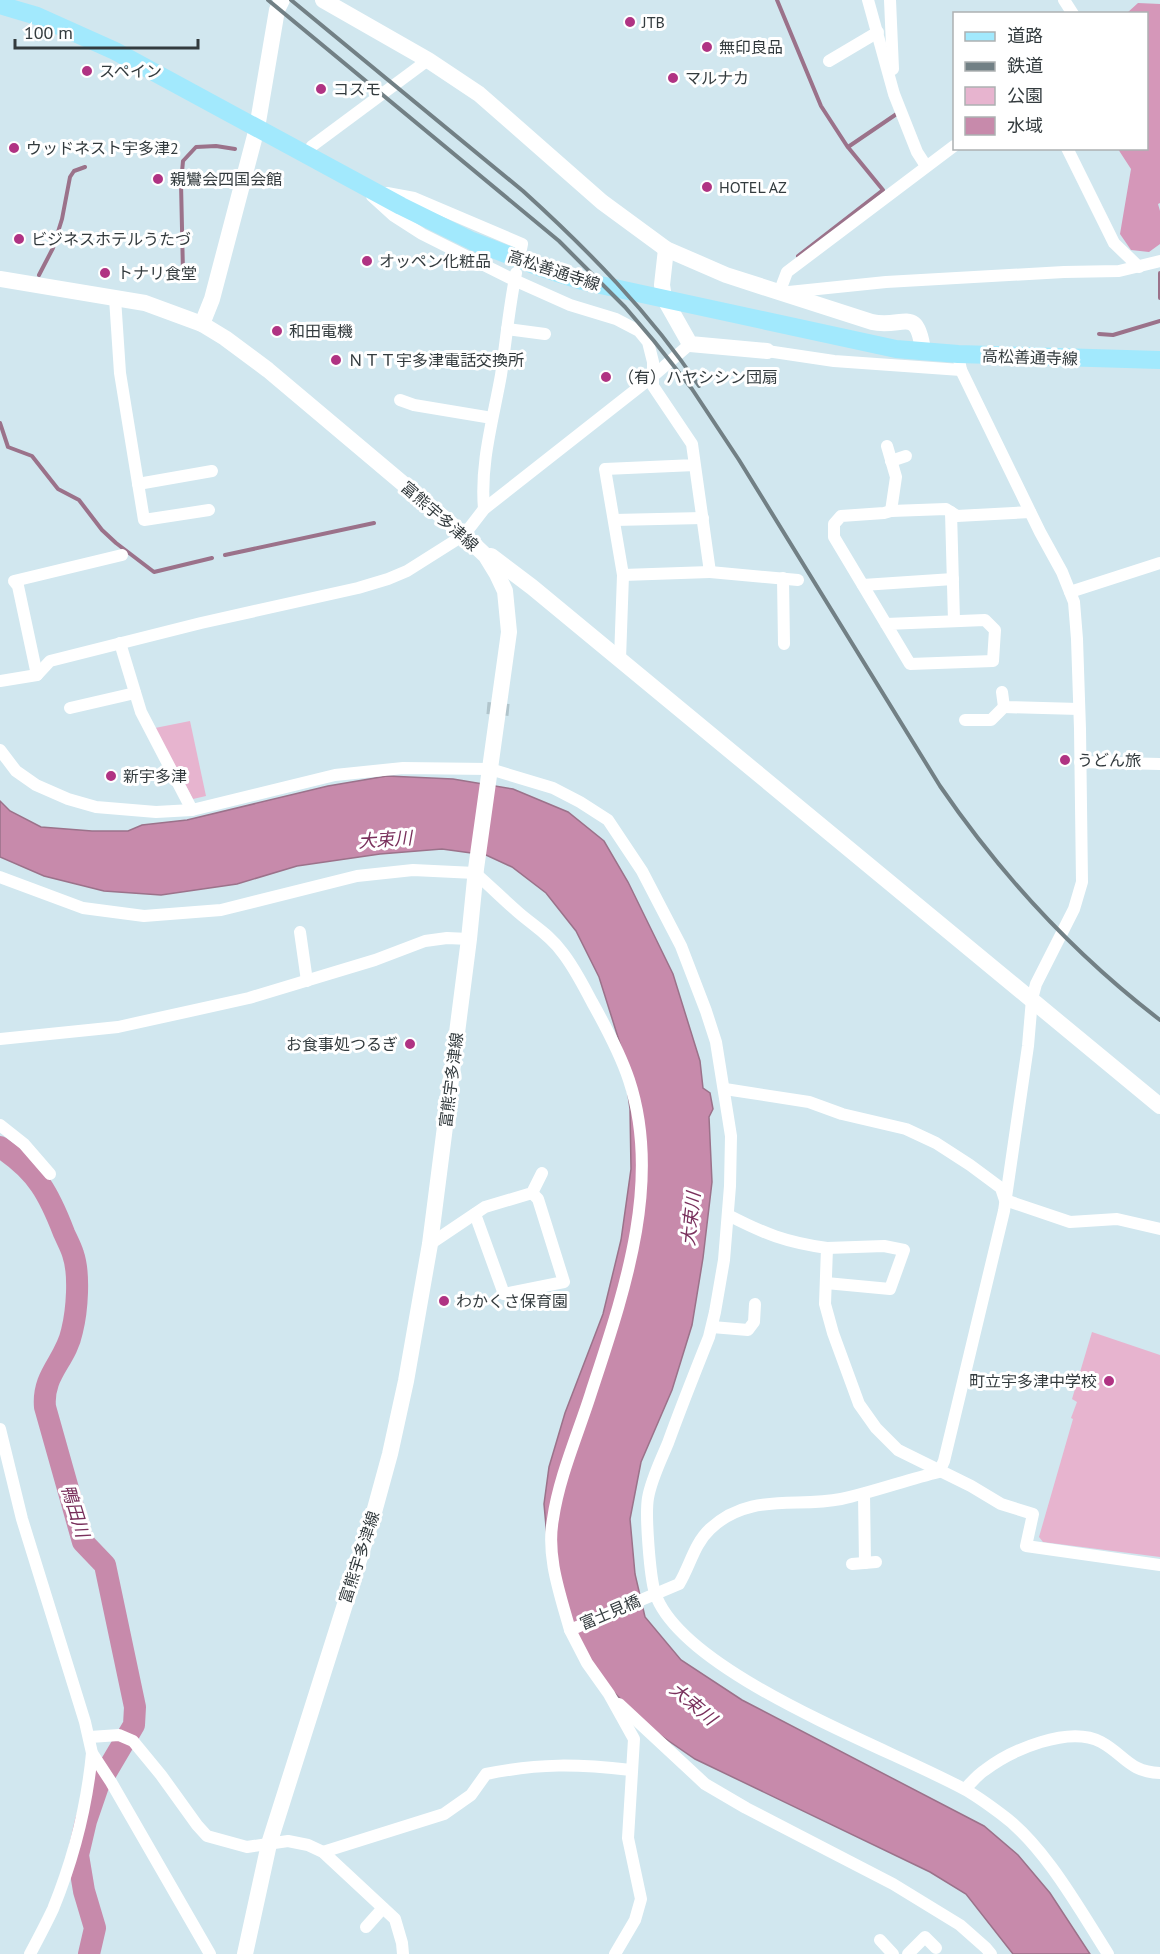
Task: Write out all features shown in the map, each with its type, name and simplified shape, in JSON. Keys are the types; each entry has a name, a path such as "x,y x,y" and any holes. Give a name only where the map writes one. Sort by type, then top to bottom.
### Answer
{"main road":[{"path":"202,324 212,299 257,128 277,10 282,0"},
{"path":"323,0 428,60 479,94 602,202 666,249 726,275 880,324 911,322 920,330 923,351"},
{"name":"高松善通寺線","path":"0,5 37,16 75,32 178,84 353,180 472,241 505,255 582,281 896,349 923,351 959,362 1160,360"},
{"path":"666,249 662,285 664,297 690,344 766,351"},
{"name":"富熊宇多津線","path":"0,279 145,303 202,324 225,338 268,370 464,535 486,556 505,591 509,632 475,871 469,939 430,1244 406,1381 373,1516 269,1844 245,1954"},
{"path":"464,535 620,659 1160,1106"}],"street":[{"path":"868,0 874,34 894,94 917,152 926,166"},
{"path":"890,0 894,94"},
{"path":"829,61 874,34"},
{"path":"306,154 312,146 428,60"},
{"path":"953,147 787,272 778,293 886,282 1119,271 1160,261"},
{"path":"1068,150 1114,243 1139,267"},
{"path":"353,180 394,216 422,234 570,305 616,319 639,331 648,342 653,362 653,386 692,444 710,572"},
{"path":"374,191 414,198 522,244 521,249"},
{"path":"484,509 482,484 484,454 515,277"},
{"path":"115,297 120,373 144,520 209,510"},
{"path":"507,330 545,334"},
{"path":"0,681 37,675 50,661 201,622 358,588 407,571 464,535 484,509 652,377 690,344"},
{"path":"766,351 834,361 959,362 1030,512 1062,572 1074,602 1079,709 1082,882 1074,909 1036,984 1032,999 1005,1200 944,1461 939,1472"},
{"path":"400,400 443,404 492,418"},
{"path":"887,446 896,477 891,511"},
{"path":"891,461 906,456"},
{"path":"620,659 623,575 605,469 695,465"},
{"path":"138,484 212,471"},
{"path":"886,624 985,620 995,630 993,661 910,664 886,624 863,585 834,537 834,524 841,516 946,509 957,516 1030,512"},
{"path":"951,512 954,621"},
{"path":"614,520 703,518"},
{"path":"37,675 18,586 14,581 122,555"},
{"path":"1070,592 1160,563"},
{"path":"623,575 710,572 798,580"},
{"path":"783,578 784,644"},
{"path":"863,585 953,579"},
{"path":"120,643 149,731 192,810"},
{"path":"1002,692 1004,707"},
{"path":"70,708 135,693"},
{"path":"965,720 991,720 1004,707 1079,709"},
{"path":"0,750 16,771 36,785 68,799 96,807 121,810 156,812 192,810 335,775 403,768 489,773 553,789 580,802 608,820 642,871 681,946 716,1042 731,1136 724,1260 712,1327 648,1498 651,1595 688,1639 702,1652 734,1673 781,1700 965,1789 1003,1815 1042,1855 1108,1954"},
{"path":"1080,762 1160,764"},
{"path":"0,877 83,908 144,916 221,910 357,876 413,870 475,871 519,914 543,931 562,952 600,1016 629,1080 640,1129 642,1164 640,1202 615,1318 552,1520 555,1574 571,1629 587,1663 609,1694 634,1739 628,1838 641,1899 635,1920 615,1954"},
{"path":"300,932 307,981"},
{"path":"0,1038 118,1027 249,998 425,941 447,938 469,939"},
{"path":"725,1089 809,1102 842,1114 906,1129 936,1143 970,1166 1000,1188 1005,1200 1070,1222 1117,1219 1160,1228"},
{"path":"0,1125 24,1144 50,1174"},
{"path":"430,1244 485,1207 532,1193 542,1173"},
{"path":"475,1214 504,1294 564,1282 538,1198 532,1193"},
{"path":"728,1215 764,1234 793,1243 826,1248 884,1246 904,1250 890,1288 826,1283"},
{"path":"826,1248 825,1304 827,1314 859,1404 876,1428 898,1450 971,1486 1001,1504 1033,1514 1026,1546 1160,1565"},
{"path":"712,1327 748,1330 753,1322 755,1304"},
{"path":"0,1429 22,1519 90,1737 92,1753 89,1783 67,1866 53,1909 30,1954"},
{"name":"富士見橋","path":"571,1629 679,1584 688,1569 693,1551 710,1529 733,1513 759,1504 837,1500 939,1472"},
{"path":"864,1494 864,1563"},
{"path":"609,1694 705,1784 746,1808 893,1884 960,1925 991,1954"},
{"path":"90,1737 119,1735 133,1742 207,1836 247,1847 288,1841 308,1845 323,1852 395,1919 403,1954"},
{"path":"965,1789 984,1770 1021,1749 1054,1739 1083,1735 1106,1745 1138,1770 1160,1773"},
{"path":"92,1753 102,1766 210,1954"},
{"path":"323,1852 444,1814 471,1795 486,1774 547,1765 585,1765 631,1770"},
{"path":"366,1927 383,1908"},
{"path":"908,1954 925,1937 936,1948"},
{"path":"880,1940 893,1954"}],"green space":[{"path":"190,721 206,796 193,799 155,728"},
{"path":"1092,1332 1160,1355 1160,1557 1043,1542 1039,1537 1073,1419 1071,1418 1077,1402 1072,1399"}],"shaded area":[{"path":"1138,3 1160,4 1160,203 1158,204 1160,244 1149,252 1131,250 1120,234 1131,169 1119,150 1148,150 1148,12 1128,12"}],"water":[{"name":"大束川","path":"387,776 453,779 513,789 568,812 604,841 628,882 673,974 700,1061 703,1088 710,1093 713,1109 709,1117 712,1182 692,1325 672,1390 641,1462 630,1519 635,1574 645,1617 681,1660 742,1700 984,1826 1018,1855 1050,1893 1090,1954 1013,1954 966,1894 930,1872 695,1759 647,1726 606,1684 579,1646 548,1548 544,1504 549,1467 565,1413 603,1314 621,1240 631,1169 630,1109 622,1050 599,977 576,931 546,893 512,867 486,855 442,849 380,854 297,866 237,884 161,895 104,891 44,876 0,857 0,801 10,811 41,827 128,831 142,825 187,820 328,786"}],"waterway":[{"path":"777,0 821,106 847,146 883,190 798,256"},
{"path":"848,147 898,113 897,111"},
{"path":"187,278 183,273 181,183 183,161 196,147 216,146 235,149"},
{"path":"39,275 53,248 62,219 70,177 74,171 85,167"},
{"path":"1160,273 1160,298"},
{"path":"1099,334 1113,335 1160,321"},
{"path":"0,423 8,447 32,456 58,489 79,500 102,530 154,572 212,558"},
{"path":"225,555 374,523"},
{"name":"鴨田川","path":"0,1147 24,1165 40,1184 53,1206 75,1262 77,1292 74,1323 69,1342 47,1385 45,1407 83,1542 105,1565 135,1707 134,1725 98,1786 78,1855 84,1891 95,1928 89,1954"}],"tunnel":[{"path":"487,708 509,710"}],"railway":[{"path":"268,0 559,241 625,307 692,389 739,460 940,786 963,819 1041,912 1098,968 1160,1020"},
{"path":"291,0 547,213 639,308 699,386"}],"place":[{"name":"JTB","path":"630,22"},
{"name":"無印良品","path":"707,47"},
{"name":"スペイン","path":"87,71"},
{"name":"マルナカ","path":"673,78"},
{"name":"コスモ","path":"321,89"},
{"name":"ウッドネスト宇多津2","path":"14,148"},
{"name":"親鸞会四国会館","path":"158,179"},
{"name":"HOTEL AZ","path":"707,187"},
{"name":"ビジネスホテルうたづ","path":"19,239"},
{"name":"オッペン化粧品","path":"367,261"},
{"name":"トナリ食堂","path":"105,273"},
{"name":"和田電機","path":"277,331"},
{"name":"ＮＴＴ宇多津電話交換所","path":"336,360"},
{"name":"（有）ハヤシシン団扇","path":"606,377"},
{"name":"うどん旅","path":"1065,760"},
{"name":"新宇多津","path":"111,776"},
{"name":"お食事処つるぎ","path":"410,1044"},
{"name":"わかくさ保育園","path":"444,1301"},
{"name":"町立宇多津中学校","path":"1109,1381"}]}
